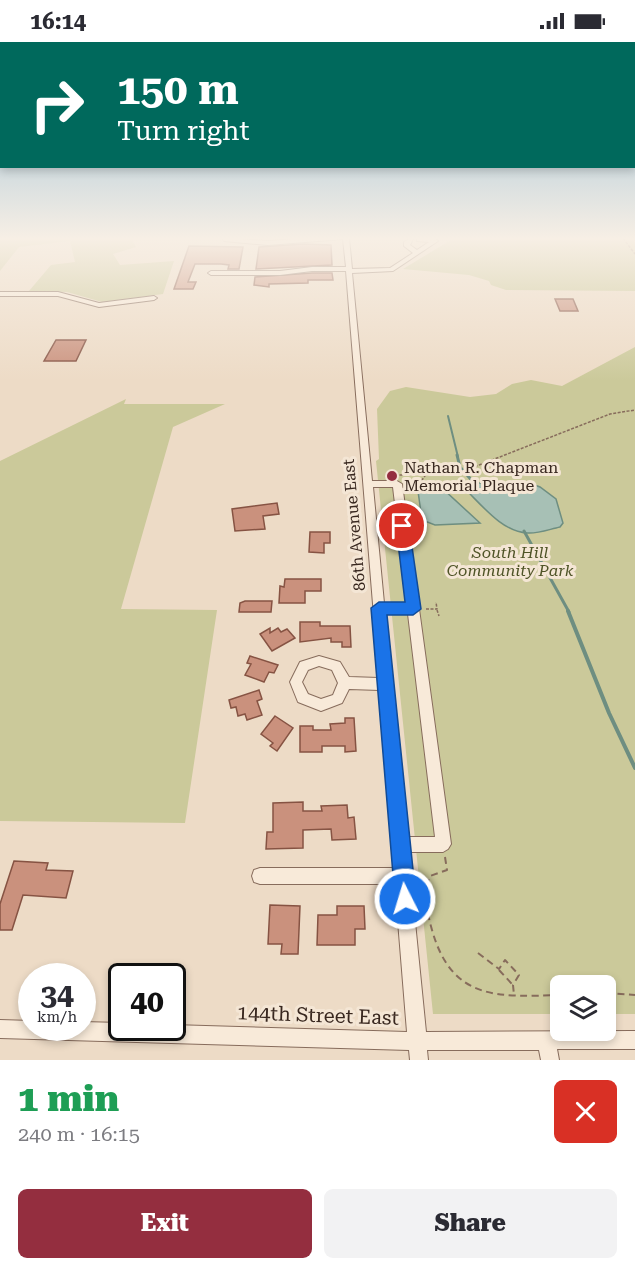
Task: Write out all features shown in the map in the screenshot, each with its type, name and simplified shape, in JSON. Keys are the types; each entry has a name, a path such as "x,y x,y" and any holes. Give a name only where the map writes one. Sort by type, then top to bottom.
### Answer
{"street":[{"name":"86th Avenue East","path":"350,286 419,1060"},
{"path":"0,294 58,294 99,305 154,298"},
{"path":"367,484 403,485 413,609 443,844 400,845"},
{"path":"379,608 413,609"},
{"path":"345,683 385,684"},
{"path":"260,876 403,876"},
{"name":"144th Street East","path":"0,1029 417,1041 635,1040"},
{"path":"546,1041 550,1060"}],"path":[{"path":"429,473 422,480 403,485 395,474 429,473 451,467 456,474 610,414 635,410"},
{"path":"436,602 439,616"},
{"path":"413,609 437,609"},
{"path":"443,844 447,870 430,876 425,895 435,946 440,959 456,976 486,993 515,996 550,995"},
{"path":"478,954 486,957 499,969 513,985 515,996"},
{"path":"499,969 505,960 519,975 513,985"},
{"path":"616,994 635,995"}],"green space":[{"path":"34,286 166,286 163,294 102,302 67,292 29,291"},
{"path":"493,286 635,286 635,291 506,290"},
{"name":"South Hill Community Park","path":"635,347 635,1014 616,1014 616,975 550,975 550,1014 433,1014 376,461 379,459 377,409 390,391 406,387 470,397 496,394 512,384 531,380 562,386"},
{"path":"126,399 124,404 225,404 173,427 121,609 217,610 185,823 0,821 0,461"}],"shaded area":[{"path":"464,483 502,485 529,483 540,487 556,499 563,523 560,527 535,533 509,528 492,516 463,487"},
{"path":"431,487 443,489 480,523 435,525 422,520 418,491"}],"building":[{"path":"175,286 194,286 193,289 174,289"},
{"path":"555,299 573,299 578,311 560,311"},
{"path":"56,340 86,340 76,361 44,361"},
{"path":"277,503 279,514 263,516 265,529 235,531 232,509"},
{"path":"310,532 330,532 330,543 324,543 324,553 309,552"},
{"path":"285,579 321,579 321,591 305,591 305,603 279,603 280,586 284,587"},
{"path":"272,601 271,612 239,612 240,603"},
{"path":"300,622 320,622 320,626 350,626 351,647 342,647 342,642 331,642 331,638 300,642"},
{"path":"270,628 270,633 278,628 281,632 287,629 295,638 272,651 260,634"},
{"path":"250,656 278,665 274,673 269,672 264,682 245,675 251,664 247,663"},
{"path":"259,690 262,699 257,701 262,715 247,720 245,714 238,716 236,707 231,708 229,700"},
{"path":"275,716 293,728 277,751 270,746 273,743 261,734"},
{"path":"345,718 354,718 356,751 345,752 345,746 322,746 322,752 300,752 300,726 313,726 313,730 331,730 330,724 345,723"},
{"path":"303,802 303,811 322,811 321,806 347,805 348,818 354,817 356,839 332,840 331,829 303,830 303,848 266,849 267,832 273,832 273,803"},
{"path":"14,861 48,863 46,870 73,871 66,898 23,895 12,930 0,930 0,904"},
{"path":"270,905 300,906 298,954 281,954 282,944 268,944"},
{"path":"337,906 364,906 365,929 355,929 355,945 317,945 318,915 337,915"}],"waterway":[{"path":"448,416 458,457"},
{"path":"457,455 460,467 475,484"},
{"path":"524,531 569,612"},
{"path":"568,611 609,713 635,768"}],"place":[{"name":"Nathan R. Chapman Memorial Plaque","path":"392,476"}],"route":[{"path":"402,526 413,609 379,608 405,899"}]}
